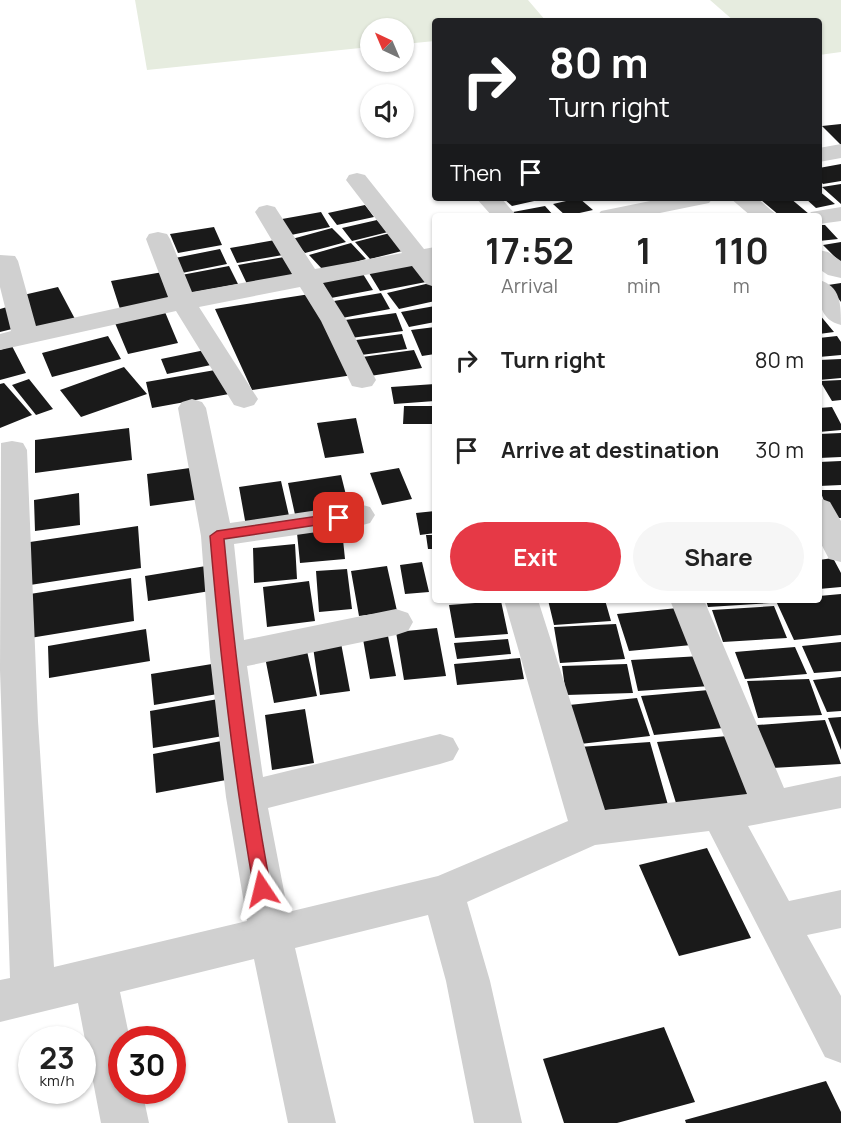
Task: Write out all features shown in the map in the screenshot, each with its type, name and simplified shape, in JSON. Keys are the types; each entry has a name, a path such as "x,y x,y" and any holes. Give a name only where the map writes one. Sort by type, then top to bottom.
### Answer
{"street":[{"path":"822,154 841,151"},
{"path":"357,180 427,255 432,270"},
{"path":"491,201 503,213"},
{"path":"619,211 682,201"},
{"path":"746,201 762,213"},
{"path":"267,212 306,279 334,321 362,380"},
{"path":"822,217 841,214"},
{"path":"158,239 183,302 244,399"},
{"path":"0,342 183,302 427,255"},
{"path":"822,259 837,270 841,270"},
{"path":"6,261 26,337"},
{"path":"822,292 841,317"},
{"path":"192,408 217,536 228,657 246,797 271,936 312,1123"},
{"path":"12,450 7,560 16,997 443,893 591,829 772,807 841,792"},
{"path":"217,536 359,515"},
{"path":"522,603 591,829"},
{"path":"688,603 772,807"},
{"path":"228,657 396,622"},
{"path":"246,797 440,749"},
{"path":"720,813 841,1041"},
{"path":"443,893 468,981 498,1123"},
{"path":"778,922 841,909"},
{"path":"95,979 125,1123"}],"shaded area":[{"path":"135,0 528,0 543,18 432,18 432,41 414,43 414,18 360,18 360,48 147,70"},
{"path":"710,0 841,0 841,52 822,55 822,18 731,18"}],"building":[{"path":"841,124 841,145 822,126"},
{"path":"841,164 841,181 823,184 822,167"},
{"path":"841,184 841,204 822,187"},
{"path":"822,193 835,204 816,208 808,201 822,201"},
{"path":"506,201 534,201 512,206"},
{"path":"582,201 593,210 563,213 553,204"},
{"path":"762,201 794,201 808,213 776,213"},
{"path":"365,205 374,217 337,225 328,213"},
{"path":"545,206 551,213 514,213"},
{"path":"321,212 330,227 291,235 282,219"},
{"path":"377,220 388,232 352,241 342,228"},
{"path":"822,225 825,225 838,239 822,241"},
{"path":"214,227 222,245 178,253 170,234"},
{"path":"332,228 346,242 305,253 292,239"},
{"path":"390,233 406,250 370,259 355,242"},
{"path":"275,240 283,255 237,263 230,248"},
{"path":"841,242 841,263 823,245"},
{"path":"351,243 366,259 324,271 309,255"},
{"path":"220,249 227,264 177,274 170,259"},
{"path":"284,257 293,275 247,284 238,265"},
{"path":"414,264 426,282 380,291 369,273"},
{"path":"229,266 238,284 184,294 176,276"},
{"path":"163,272 174,299 120,309 111,281"},
{"path":"363,274 373,290 331,298 322,282"},
{"path":"430,283 432,302 399,309 387,293"},
{"path":"841,283 841,302 828,285"},
{"path":"58,287 75,319 35,329 19,296"},
{"path":"381,293 390,309 342,318 334,301"},
{"path":"310,294 353,375 252,390 215,309"},
{"path":"7,307 16,328 0,332 0,309"},
{"path":"432,307 432,323 409,327 401,312"},
{"path":"165,312 178,343 128,354 115,323"},
{"path":"396,313 403,331 351,338 345,320"},
{"path":"822,318 834,332 822,334"},
{"path":"432,327 432,354 422,356 411,330"},
{"path":"402,334 407,349 361,355 356,340"},
{"path":"108,336 121,359 52,377 42,353"},
{"path":"837,336 841,342 841,355 822,357 822,338"},
{"path":"12,346 26,373 0,380 0,350"},
{"path":"205,350 211,365 167,374 161,359"},
{"path":"414,350 422,368 370,376 362,357"},
{"path":"841,359 841,378 822,380 822,360"},
{"path":"124,367 147,394 81,417 60,390"},
{"path":"221,369 229,394 152,408 146,382"},
{"path":"29,379 53,409 36,415 12,385"},
{"path":"841,380 841,400 832,401 822,381"},
{"path":"4,383 32,415 0,428 0,384"},
{"path":"432,384 432,401 394,404 391,387"},
{"path":"404,406 432,406 432,424 403,424"},
{"path":"832,407 841,424 841,430 822,432 822,408"},
{"path":"356,418 364,453 325,458 317,423"},
{"path":"129,428 132,460 35,473 35,440"},
{"path":"841,433 841,457 822,458 822,434"},
{"path":"841,461 841,485 822,486 822,462"},
{"path":"197,467 201,499 150,506 147,474"},
{"path":"399,468 412,499 382,505 370,473"},
{"path":"341,475 350,511 296,519 288,483"},
{"path":"281,481 290,520 246,526 239,487"},
{"path":"822,490 841,490 841,518 830,518"},
{"path":"79,493 80,525 35,531 34,500"},
{"path":"432,511 432,533 420,535 416,513"},
{"path":"138,526 141,568 30,585 30,542"},
{"path":"342,530 345,559 300,563 297,533"},
{"path":"426,535 432,535 432,549 428,549"},
{"path":"295,544 297,579 254,583 253,548"},
{"path":"833,558 841,573 841,587 822,589 822,560"},
{"path":"422,562 429,592 405,594 400,565"},
{"path":"206,566 210,591 148,601 145,576"},
{"path":"387,566 397,611 359,616 351,571"},
{"path":"347,569 352,609 319,612 316,571"},
{"path":"131,578 134,621 30,638 30,594"},
{"path":"309,581 315,621 267,627 263,587"},
{"path":"841,594 841,635 794,640 777,603 822,603 822,596"},
{"path":"501,603 508,634 455,638 449,605"},
{"path":"549,603 606,603 611,621 554,625"},
{"path":"707,603 770,603 708,607"},
{"path":"774,606 787,638 723,642 712,610"},
{"path":"688,607 702,644 629,651 617,614"},
{"path":"616,624 625,659 560,663 554,627"},
{"path":"437,628 446,676 404,680 396,632"},
{"path":"146,629 150,661 49,678 48,646"},
{"path":"388,636 396,676 370,679 363,639"},
{"path":"508,639 511,654 457,659 454,643"},
{"path":"841,642 841,671 814,673 802,646"},
{"path":"341,643 350,691 320,695 313,647"},
{"path":"795,647 807,674 745,679 735,652"},
{"path":"307,651 317,696 274,703 265,657"},
{"path":"701,656 710,686 638,691 631,660"},
{"path":"520,658 524,679 457,685 454,664"},
{"path":"224,662 229,692 154,705 151,674"},
{"path":"627,664 633,693 566,695 562,666"},
{"path":"841,677 841,711 827,712 813,680"},
{"path":"809,679 822,715 758,718 747,681"},
{"path":"709,690 723,728 654,735 641,696"},
{"path":"224,698 229,735 153,748 150,711"},
{"path":"637,698 650,736 580,744 569,705"},
{"path":"305,709 314,763 272,770 265,715"},
{"path":"841,717 841,750 828,718"},
{"path":"825,720 841,764 772,768 757,725"},
{"path":"728,736 749,796 676,803 657,742"},
{"path":"232,739 237,778 156,793 153,754"},
{"path":"650,742 668,805 594,811 579,747"},
{"path":"707,848 751,938 679,956 639,865"},
{"path":"664,1027 695,1102 617,1123 564,1123 543,1059"},
{"path":"826,1081 841,1112 841,1123 686,1123 685,1120"}],"route":[{"path":"262,889 246,797 228,657 217,536 339,518"}]}
